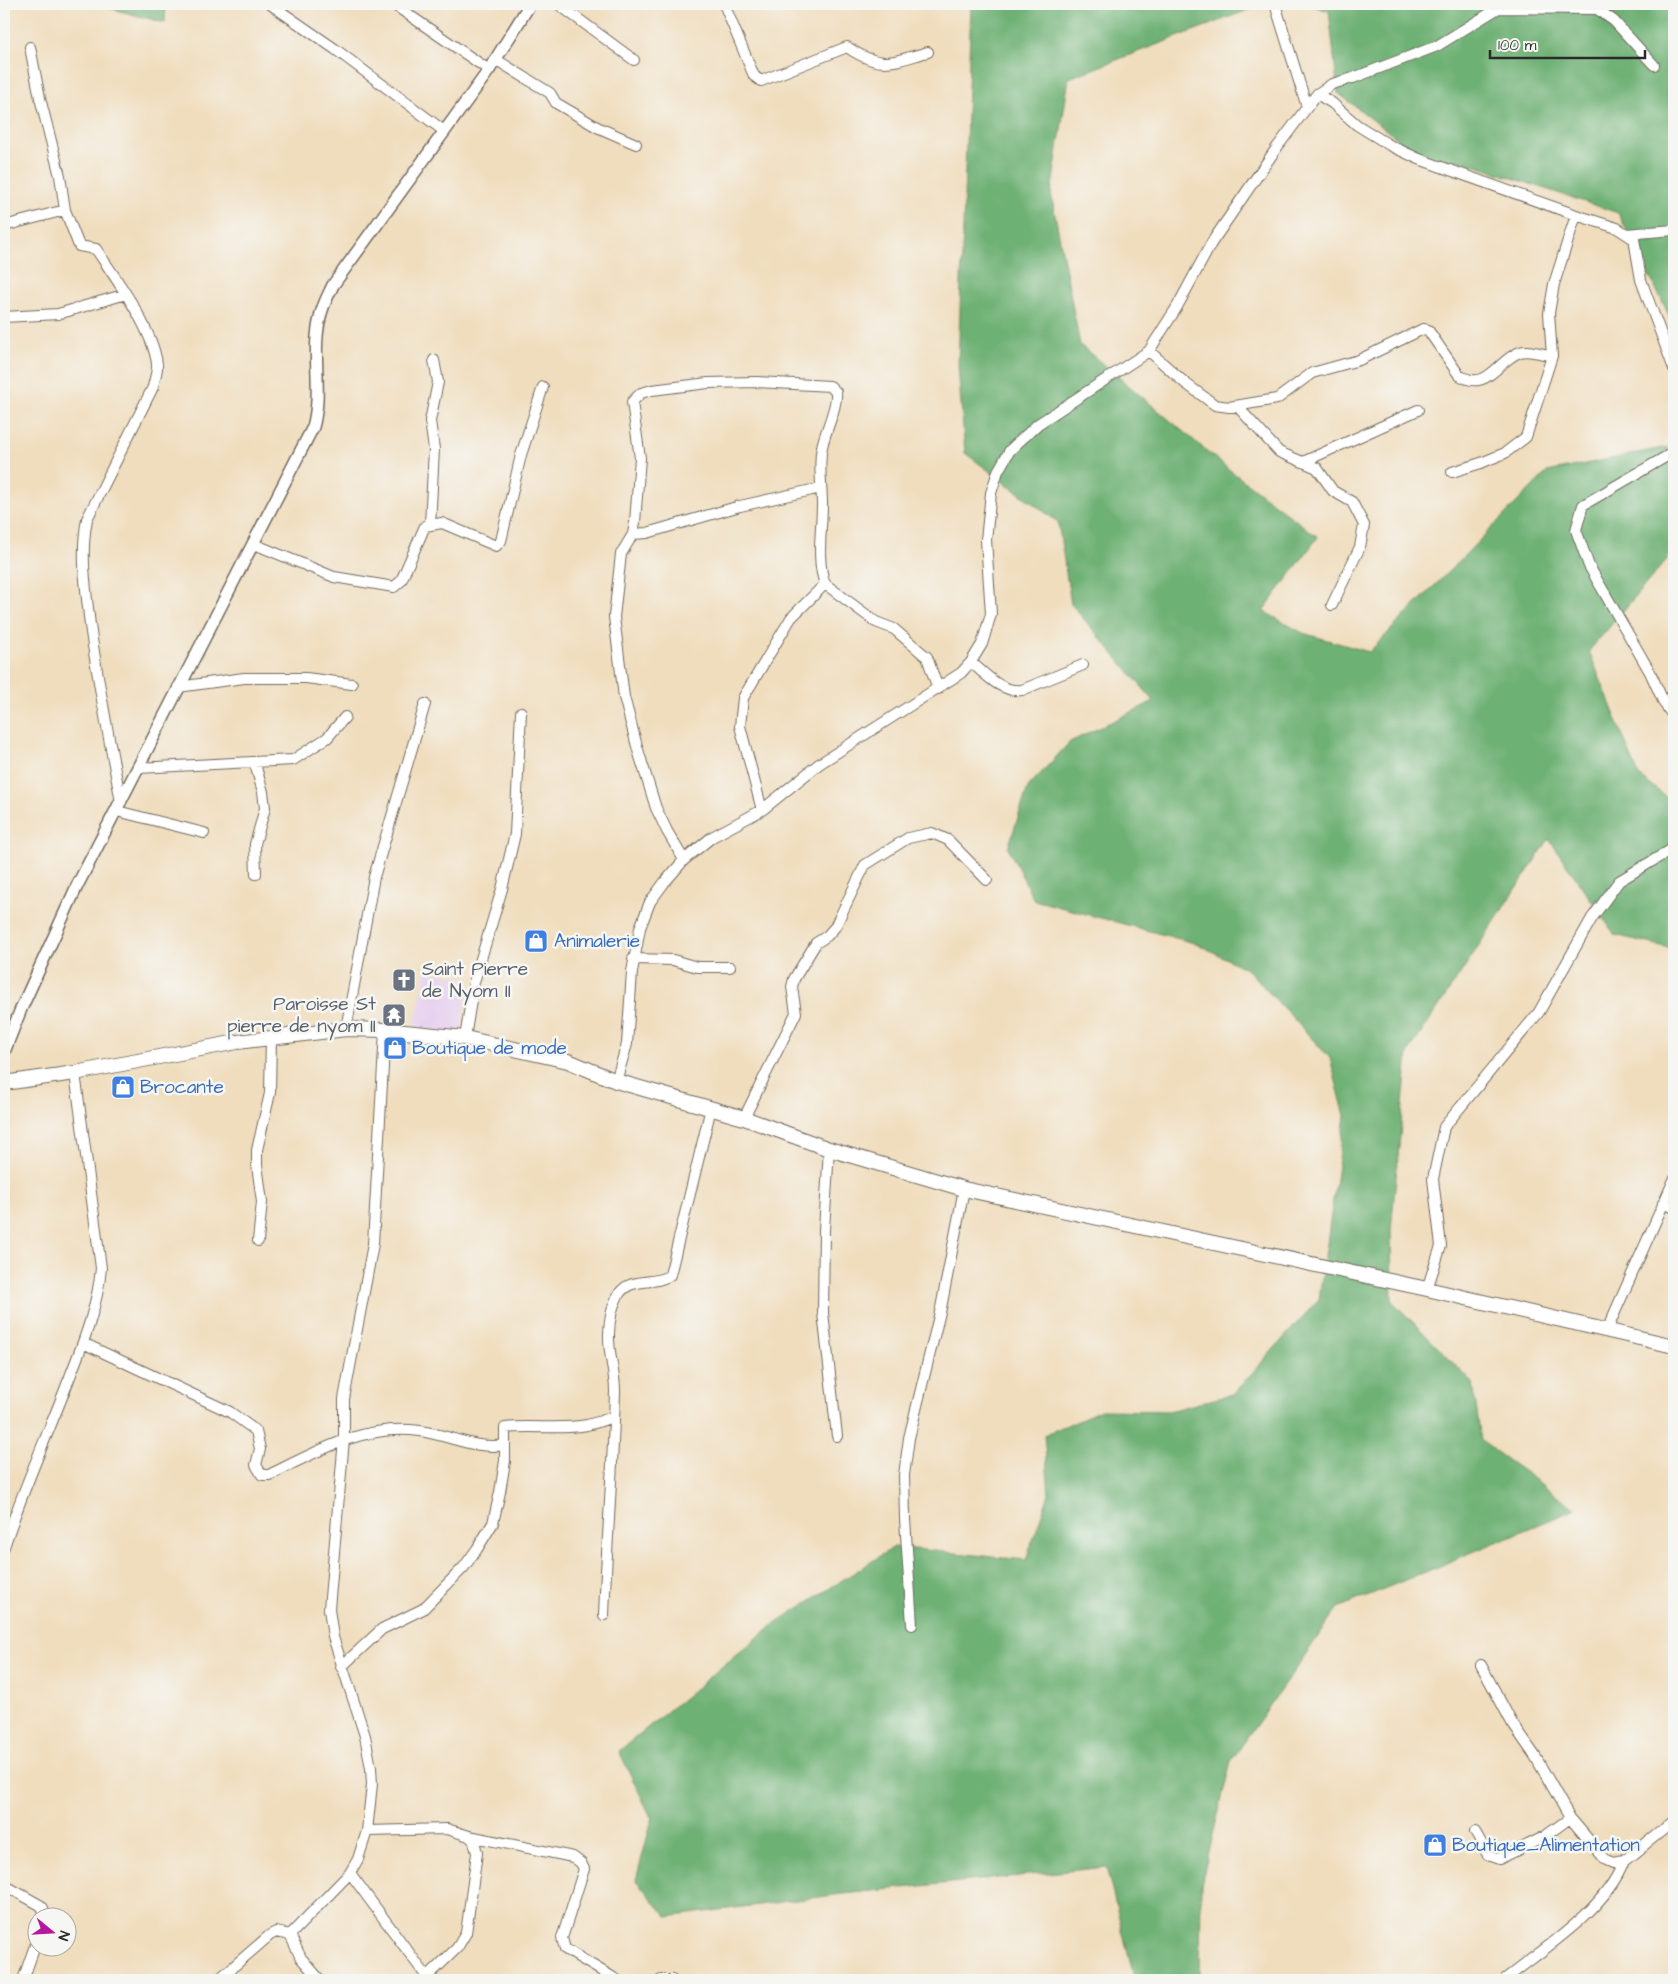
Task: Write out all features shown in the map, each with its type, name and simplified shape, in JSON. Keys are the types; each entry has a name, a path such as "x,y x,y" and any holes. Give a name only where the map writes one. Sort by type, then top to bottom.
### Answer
{"main road":[{"path":"4,1083 75,1073 271,1037 346,1028 465,1038 568,1061 616,1081 744,1118 829,1149 964,1189 1427,1289 1674,1346"}],"street":[{"path":"270,4 336,49 444,131"},
{"path":"393,4 488,70"},
{"path":"4,1052 21,1009 76,886 119,806 178,686 254,544 313,426 318,400 319,319 333,285 488,70 530,4"},
{"path":"558,4 634,60"},
{"path":"724,4 754,76 761,82 847,47 865,59 883,64 928,52"},
{"path":"1275,4 1307,107"},
{"path":"616,1081 626,1044 633,959 640,928 650,902 684,860 720,832 762,810 819,764 938,689 961,673 971,662 982,644 990,624 990,590 986,540 991,493 1003,459 1038,424 1149,351 1174,312 1212,242 1317,94 1332,84 1353,78 1437,46 1501,6 1596,9 1614,21 1654,65"},
{"path":"30,47 40,98 60,176 65,210 79,246 96,249 126,294 152,345 158,366 153,387 87,519 83,564 95,661 119,806"},
{"path":"495,59 550,93 556,103 597,127 636,144"},
{"path":"1317,94 1332,103 1357,125 1391,146 1418,159 1617,228 1634,240 1641,280 1670,346 1674,369"},
{"path":"4,226 65,210"},
{"path":"1452,472 1497,456 1526,437 1552,356 1549,313 1554,284 1576,215"},
{"path":"1626,234 1674,230"},
{"path":"4,317 58,314 126,294"},
{"path":"1149,351 1185,383 1215,405 1229,407 1277,399 1312,373 1359,360 1423,329 1428,330 1459,376 1466,380 1475,381 1489,376 1514,355 1522,351 1552,356"},
{"path":"430,525 434,449 430,421 438,382 434,360"},
{"path":"684,860 667,832 656,808 638,750 624,697 613,608 621,554 633,534 640,458 632,402 641,393 652,390 737,382 834,388 837,397 827,424 819,462 821,488 820,564 825,584 876,622 894,629 922,653 926,657 938,689"},
{"path":"254,544 334,577 394,587 400,581 421,531 425,526 442,523 493,546 499,544 521,455 543,387"},
{"path":"1237,406 1279,452 1317,468 1332,491 1352,502 1364,525 1360,547 1332,605"},
{"path":"1303,462 1418,410"},
{"path":"1674,452 1583,505 1576,530 1589,566 1650,672 1664,703 1674,717"},
{"path":"633,534 647,532 740,506 821,488"},
{"path":"762,810 740,726 743,698 791,618 825,584"},
{"path":"971,662 1000,685 1012,691 1022,690 1083,665"},
{"path":"178,686 244,678 306,678 352,684"},
{"path":"346,1028 374,877 425,704"},
{"path":"465,1038 474,982 502,889 515,834 521,712"},
{"path":"138,768 151,766 255,764 293,760 331,734 345,717"},
{"path":"255,764 260,776 265,808 255,844 256,874"},
{"path":"119,806 204,833"},
{"path":"744,1118 796,1013 792,987 794,979 816,943 827,936 835,927 865,866 908,838 932,834 948,840 987,880"},
{"path":"1427,1289 1441,1246 1433,1179 1444,1127 1539,1012 1592,918 1619,881 1674,848"},
{"path":"633,959 673,960 697,967 730,967"},
{"path":"290,1935 350,1873 358,1859 368,1831 372,1784 371,1768 365,1736 341,1667 333,1637 329,1609 344,1439 344,1399 373,1244 385,1030"},
{"path":"258,1240 262,1202 257,1158 260,1134 270,1092 271,1037"},
{"path":"4,1547 26,1483 83,1343 102,1268 75,1073"},
{"path":"604,1615 615,1389 609,1335 612,1312 618,1295 625,1288 633,1283 665,1278 670,1274 711,1108"},
{"path":"829,1149 824,1230 823,1313 837,1436"},
{"path":"1607,1330 1674,1180"},
{"path":"912,1625 904,1475 909,1438 941,1308 964,1189"},
{"path":"1663,1203 1674,1208"},
{"path":"83,1343 230,1412 256,1431 260,1449 256,1465 262,1475 269,1475 344,1439 377,1432 407,1430 483,1446 505,1445"},
{"path":"341,1667 382,1629 423,1609 464,1567 493,1523 506,1461 505,1428 530,1425 572,1427 587,1425 613,1417"},
{"path":"1481,1665 1512,1723 1535,1756 1570,1818 1605,1859 1614,1863 1624,1862"},
{"path":"1475,1832 1488,1855 1499,1859 1544,1837 1570,1818"},
{"path":"1504,1980 1550,1944 1607,1893 1624,1862 1674,1821"},
{"path":"368,1831 447,1829 469,1836 573,1857 581,1863 584,1869 562,1938 562,1944 565,1949 617,1980"},
{"path":"350,1873 426,1979 457,1948 466,1933 476,1853 474,1841 469,1836"},
{"path":"4,1885 41,1906"},
{"path":"218,1980 270,1935 276,1932 290,1935"},
{"path":"290,1935 301,1958 320,1980"},
{"path":"23,1980 31,1956"},
{"path":"661,1980 672,1980"}],"shaded area":[{"path":"426,971 469,979 460,1034 414,1029"}],"green space":[{"path":"94,4 166,4 165,23"},
{"path":"971,4 1264,4 1069,78 1051,193 1080,345 1227,468 1318,537 1263,611 1303,633 1369,652 1547,472 1667,447 1674,461 1674,551 1589,651 1639,776 1674,803 1674,949 1615,935 1549,839 1408,1053 1391,1229 1392,1301 1473,1383 1481,1441 1576,1509 1338,1608 1231,1761 1201,1884 1200,1980 1135,1980 1106,1867 834,1895 667,1917 636,1880 652,1819 619,1751 774,1624 894,1547 1026,1560 1049,1494 1044,1435 1101,1410 1169,1411 1233,1394 1319,1299 1345,1116 1330,1058 1248,970 1198,944 1034,900 1008,848 1028,787 1070,742 1154,701 1071,604 1058,522 965,453 958,366"},
{"path":"1307,4 1674,4 1674,332 1672,321 1618,213 1458,160 1430,164 1338,93 1329,11"}],"place":[{"name":"Animalerie","path":"536,941"},
{"name":"Saint Pierre de Nyom II","path":"404,980"},
{"name":"Paroisse St pierre de nyom II","path":"394,1015"},
{"name":"Boutique de mode","path":"395,1048"},
{"name":"Brocante","path":"123,1087"},
{"name":"Boutique_Alimentation","path":"1435,1845"}]}
